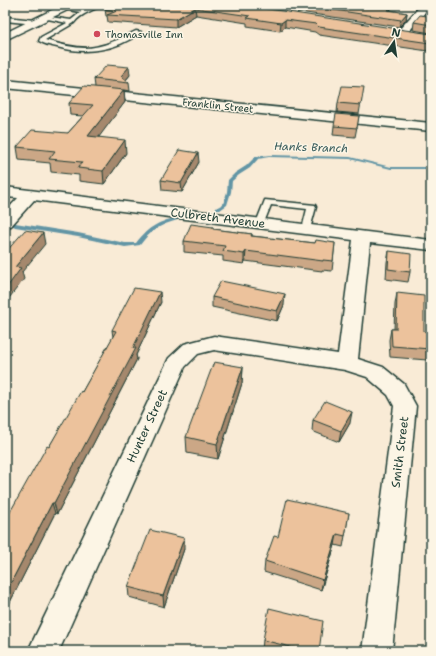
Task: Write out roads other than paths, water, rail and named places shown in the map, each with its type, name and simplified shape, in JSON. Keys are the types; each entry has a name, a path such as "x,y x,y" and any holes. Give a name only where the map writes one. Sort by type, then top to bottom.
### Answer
{"main road":[{"path":"5,37 67,7"}],"street":[{"path":"416,35 398,32 426,5"},
{"path":"255,8 270,12"},
{"name":"Franklin Street","path":"5,84 431,126"},
{"name":"Culbreth Avenue","path":"5,192 431,245"},
{"path":"5,222 30,195"},
{"path":"347,363 362,236"},
{"name":"Hunter Street","path":"43,651 176,363 191,349 214,343 347,363"},
{"name":"Smith Street","path":"347,363 375,372 396,390 405,406 377,651"}],"lane":[{"path":"100,5 86,11 75,18 72,22 43,38 42,41 84,50 96,50 138,32"},
{"path":"67,7 86,11"},
{"path":"5,19 72,22"},
{"path":"260,224 268,202 312,207 306,229"}],"waterway":[{"name":"Hanks Branch","path":"218,209 225,205 229,192 230,181 257,158 269,156 350,158 391,168 431,168"},
{"name":"Hanks Branch","path":"15,225 78,235 125,245 138,244 147,233 156,226 179,218"}],"place":[{"name":"Thomasville Inn","path":"97,34"}]}
